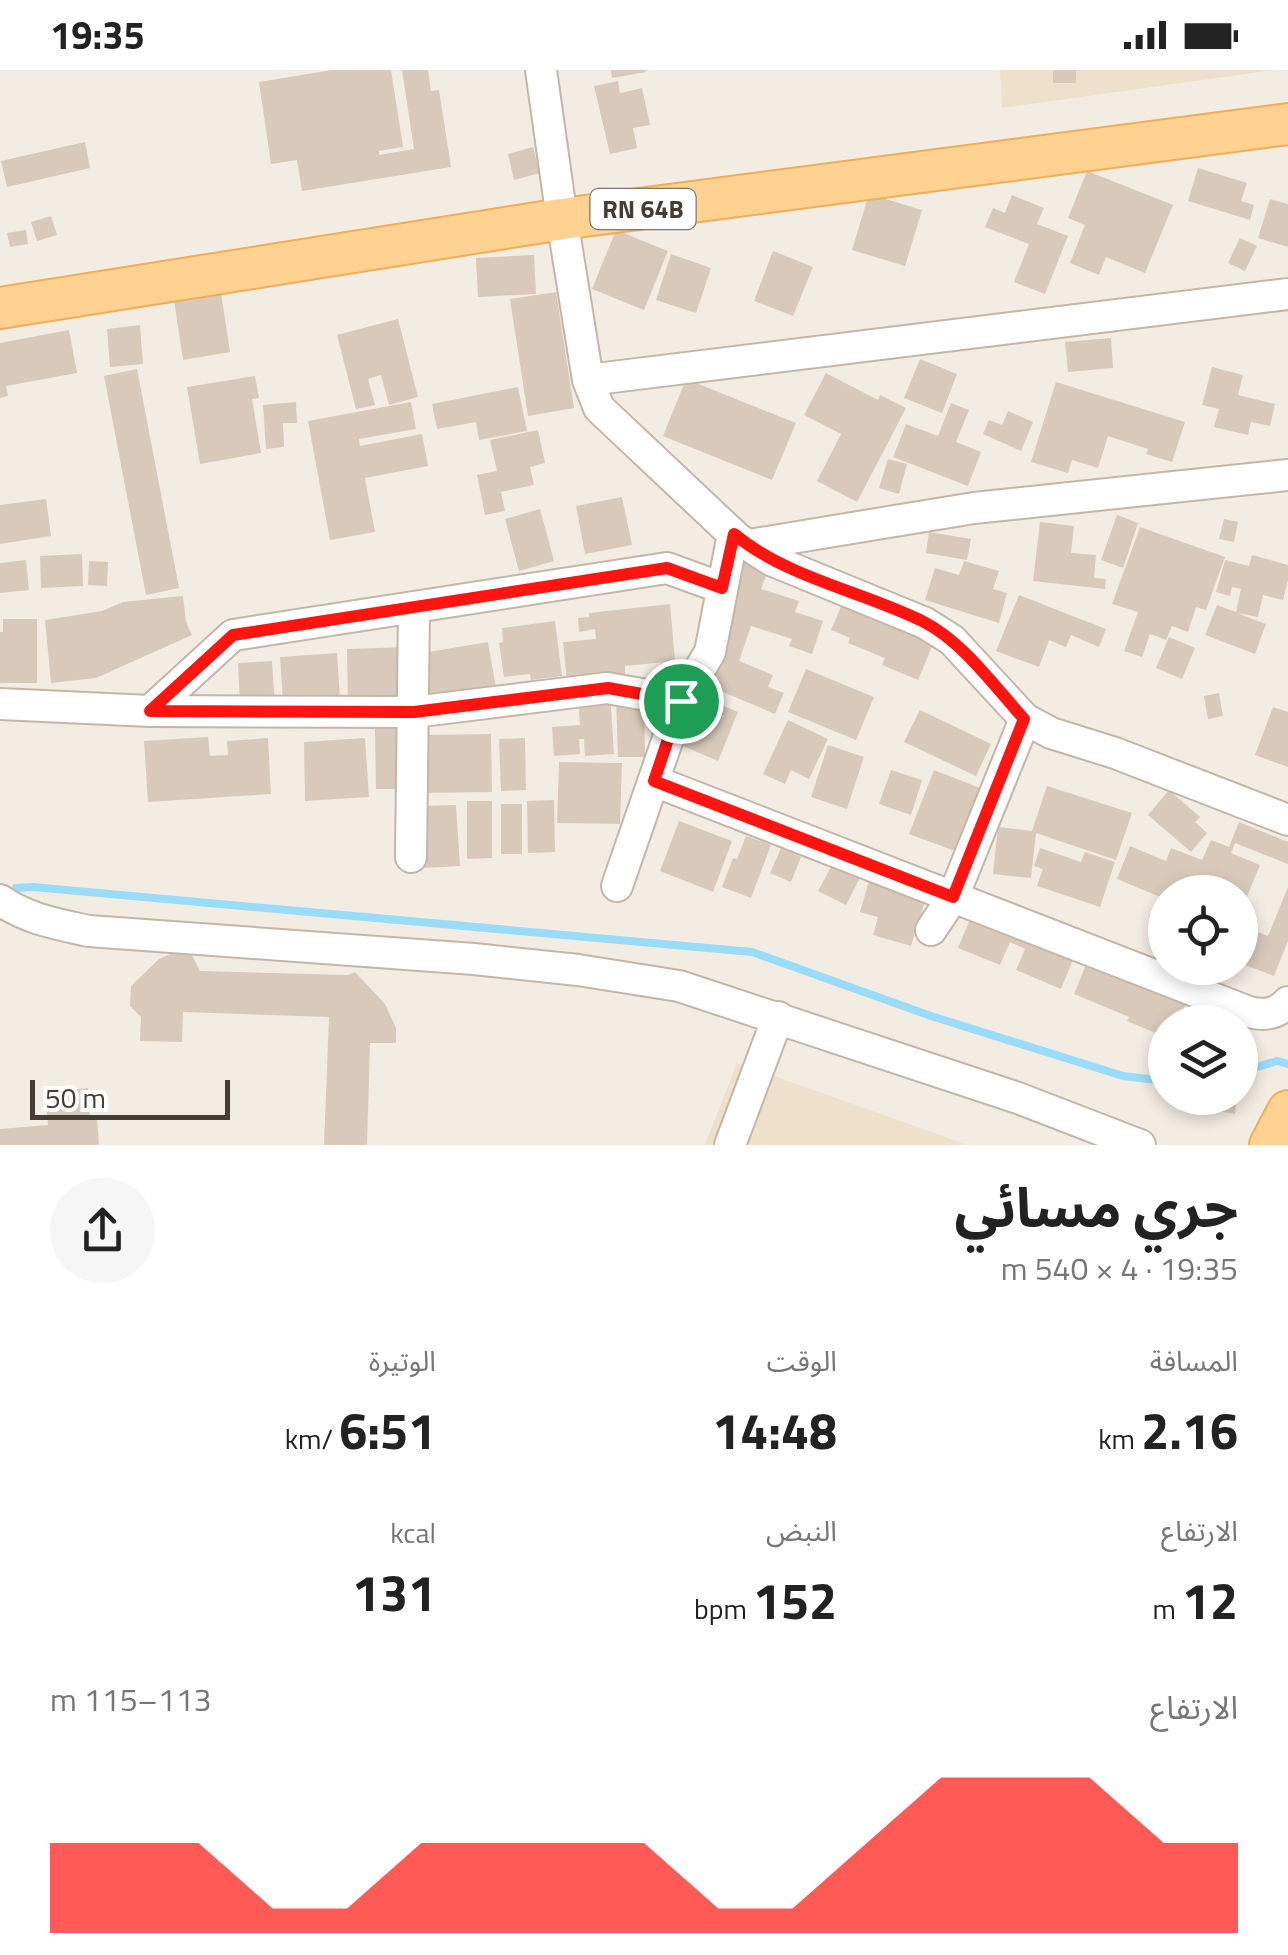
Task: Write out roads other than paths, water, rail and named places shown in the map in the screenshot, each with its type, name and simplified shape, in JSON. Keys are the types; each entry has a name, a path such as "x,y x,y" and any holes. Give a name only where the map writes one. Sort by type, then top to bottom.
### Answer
{"main road":[{"name":"RN 64B","path":"0,308 562,219 1288,124"},
{"path":"1270,1145 1288,1111"}],"street":[{"path":"541,70 588,380 599,408 741,540 771,560 925,623 952,640 1024,719 1051,733 1115,752 1288,820"},
{"path":"588,380 1288,294"},
{"path":"741,540 974,508 1288,474"},
{"path":"617,886 681,701 710,652 722,588 741,540"},
{"path":"150,711 233,635 667,568 722,588"},
{"path":"411,857 414,609"},
{"path":"0,704 150,711 414,712 608,688 681,701"},
{"path":"931,930 953,897 1024,719"},
{"path":"654,781 1257,1014 1276,1012 1288,1002"},
{"path":"0,900 38,920 89,930 474,958 679,986 1018,1098 1140,1145"},
{"path":"730,1145 778,1018"}],"waterway":[{"path":"16,888 752,952 931,1016 1123,1076 1148,1079"},
{"path":"1258,1067 1277,1061 1288,1064"}]}
